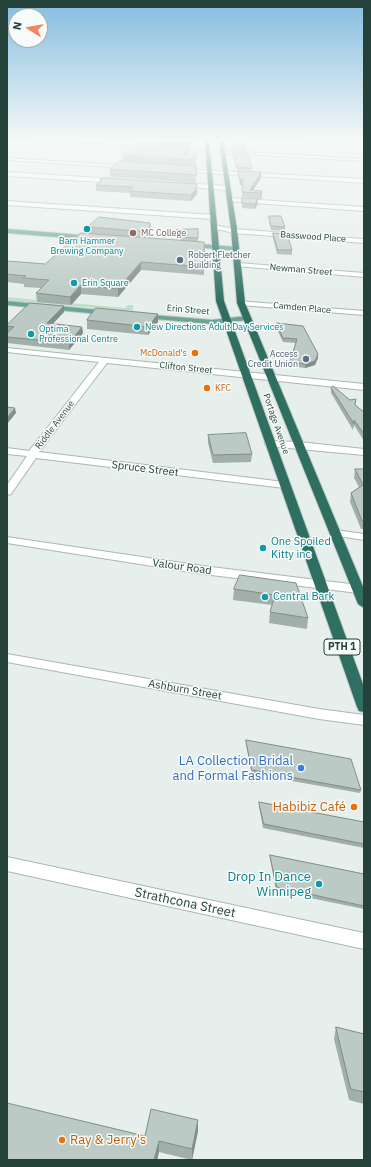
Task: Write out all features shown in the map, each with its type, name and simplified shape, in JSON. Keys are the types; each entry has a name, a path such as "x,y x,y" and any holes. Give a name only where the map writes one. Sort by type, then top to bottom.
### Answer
{"highway":[{"name":"Portage Avenue","path":"211,194 220,301 364,707"},
{"name":"Portage Avenue","path":"229,194 238,265 241,303 364,604"}],"main road":[{"path":"7,231 99,238"},
{"path":"182,244 235,249"},
{"path":"7,304 121,314"},
{"name":"Erin Street","path":"136,315 212,322 247,318"}],"street":[{"path":"230,200 364,209"},
{"path":"7,203 213,217"},
{"name":"Basswood Place","path":"214,227 234,231 364,241"},
{"name":"Newman Street","path":"238,265 364,275"},
{"name":"Camden Place","path":"241,303 364,313"},
{"name":"Clifton Street","path":"7,350 364,387"},
{"name":"Riddle Avenue","path":"7,492 29,463 36,447 105,360"},
{"path":"270,444 299,445 364,452"},
{"name":"Spruce Street","path":"7,451 284,485"},
{"path":"336,533 364,537"},
{"name":"Valour Road","path":"7,540 322,586 358,589"},
{"name":"Ashburn Street","path":"7,658 319,714 364,720"},
{"name":"Strathcona Street","path":"7,864 364,940"}],"green space":[{"path":"7,297 125,308 128,305 133,305 133,310 128,311 7,300"}],"building":[{"path":"242,198 258,199 255,204 242,203"},
{"path":"269,216 281,216 285,227 271,226"},
{"path":"99,217 150,223 150,232 88,227"},
{"path":"198,229 198,238 176,237 176,230"},
{"path":"81,233 204,242 205,267 141,262 118,289 81,285 70,297 36,293 49,280 23,278 26,276 7,274 7,261 45,264"},
{"path":"273,233 287,234 292,250 278,250"},
{"path":"30,303 64,306 47,323 82,327 69,343 7,337 7,333 14,327 7,325"},
{"path":"96,308 158,314 148,327 87,320"},
{"path":"277,323 303,326 318,354 315,361 305,364 290,362 297,339 283,338"},
{"path":"333,386 350,400 356,399 355,405 364,412 364,434 354,420 354,424 331,388"},
{"path":"7,407 15,408 7,418"},
{"path":"246,433 252,454 213,455 208,435"},
{"path":"355,469 364,469 364,521 362,521 351,493 363,485"},
{"path":"240,575 296,583 308,618 270,612 275,595 234,589"},
{"name":"LA Collection Bridal and Formal Fashions","path":"246,740 351,759 361,790 252,770"},
{"path":"259,802 364,822 364,844 264,824"},
{"name":"Drop In Dance Winnipeg","path":"270,855 364,874 364,906 277,887"},
{"path":"336,1027 364,1034 364,1092 351,1089"},
{"name":"Ray & Jerry's","path":"7,1103 145,1136 151,1109 198,1120 192,1149 159,1141 154,1160 7,1160"}],"place":[{"name":"Barn Hammer Brewing Company","path":"87,229"},
{"name":"MC College","path":"133,233"},
{"name":"Robert Fletcher Building","path":"180,260"},
{"name":"Erin Square","path":"74,283"},
{"name":"New Directions Adult Day Services","path":"137,327"},
{"name":"Optima Professional Centre","path":"31,334"},
{"name":"McDonald's","path":"195,353"},
{"name":"Access Credit Union","path":"306,359"},
{"name":"KFC","path":"207,388"},
{"name":"One Spoiled Kitty inc","path":"263,548"},
{"name":"Central Bark","path":"265,597"},
{"name":"LA Collection Bridal and Formal Fashions","path":"301,768"},
{"name":"Habibiz Café","path":"354,807"},
{"name":"Drop In Dance Winnipeg","path":"319,884"},
{"name":"Ray & Jerry's","path":"62,1140"}]}
